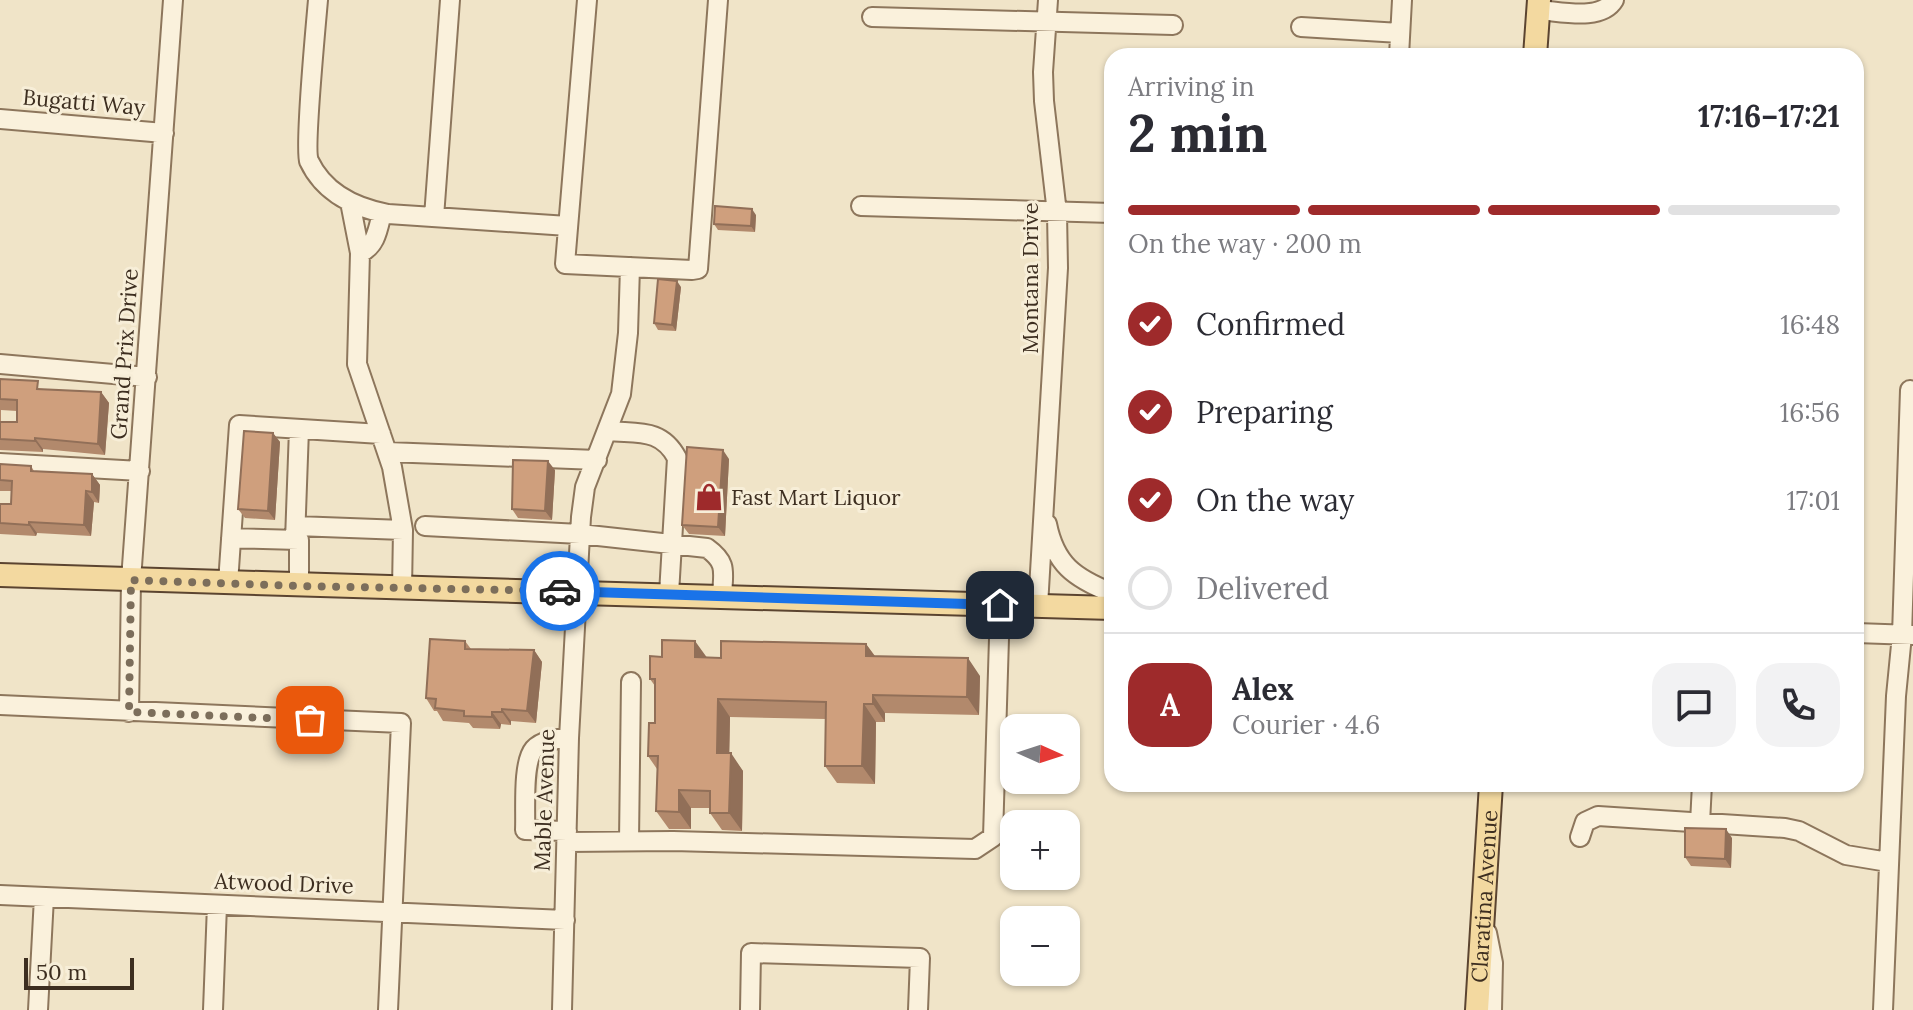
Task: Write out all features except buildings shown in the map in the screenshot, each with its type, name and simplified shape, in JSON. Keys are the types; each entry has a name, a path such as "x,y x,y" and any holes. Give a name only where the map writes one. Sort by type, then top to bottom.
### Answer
{"main road":[{"path":"1535,48 1538,5"},
{"path":"0,575 1104,608"},
{"name":"Claratina Avenue","path":"1477,1010 1490,792"}],"street":[{"name":"Grand Prix Drive","path":"129,712 131,580 173,0"},
{"path":"318,0 308,158 326,186 360,209 382,213 568,226"},
{"path":"434,217 450,0"},
{"path":"587,0 565,264 698,269 718,0"},
{"name":"Montana Drive","path":"1038,606 1057,315 1057,213 1044,101 1048,0"},
{"path":"1399,48 1402,0"},
{"path":"1538,5 1594,12 1610,6 1614,0"},
{"path":"872,17 1173,25"},
{"path":"1301,27 1400,33"},
{"name":"Bugatti Way","path":"0,119 164,133"},
{"path":"350,202 360,253 357,364 392,467 403,530 402,589"},
{"path":"861,206 1104,213"},
{"path":"360,253 368,250 382,213"},
{"name":"Mable Avenue","path":"562,1010 569,738 580,534 585,487 621,394 628,333 630,267"},
{"path":"0,364 147,377"},
{"path":"1883,1010 1896,696 1908,635 1910,390"},
{"path":"228,583 239,425 299,429 384,443 597,460"},
{"path":"299,429 296,533 299,540 299,586"},
{"path":"608,431 659,437 669,443 677,458 669,594"},
{"path":"0,463 140,471"},
{"name":"Montana Drive","path":"1044,508 1050,538 1058,556 1076,576 1104,589"},
{"path":"425,526 580,534 707,548 724,565 722,596"},
{"path":"231,538 403,530"},
{"path":"569,738 549,740 535,748 528,760 525,830 629,841 975,849 993,837 1000,605"},
{"path":"1864,633 1908,635"},
{"path":"629,841 631,682"},
{"path":"0,705 401,723 388,1010"},
{"path":"1700,823 1702,792"},
{"path":"1580,837 1585,822 1598,816 1799,831 1846,855 1888,862"},
{"name":"Atwood Drive","path":"0,895 565,920"},
{"path":"38,1010 44,897"},
{"path":"1482,903 1493,963 1492,1010"},
{"path":"213,1010 217,905"},
{"path":"750,1010 751,953 920,958 918,1010"}],"way so far":[{"path":"310,720 129,712 131,580 560,591"}],"place":[{"name":"Fast Mart Liquor","path":"709,497"}],"route":[{"path":"560,591 1000,605"}]}
